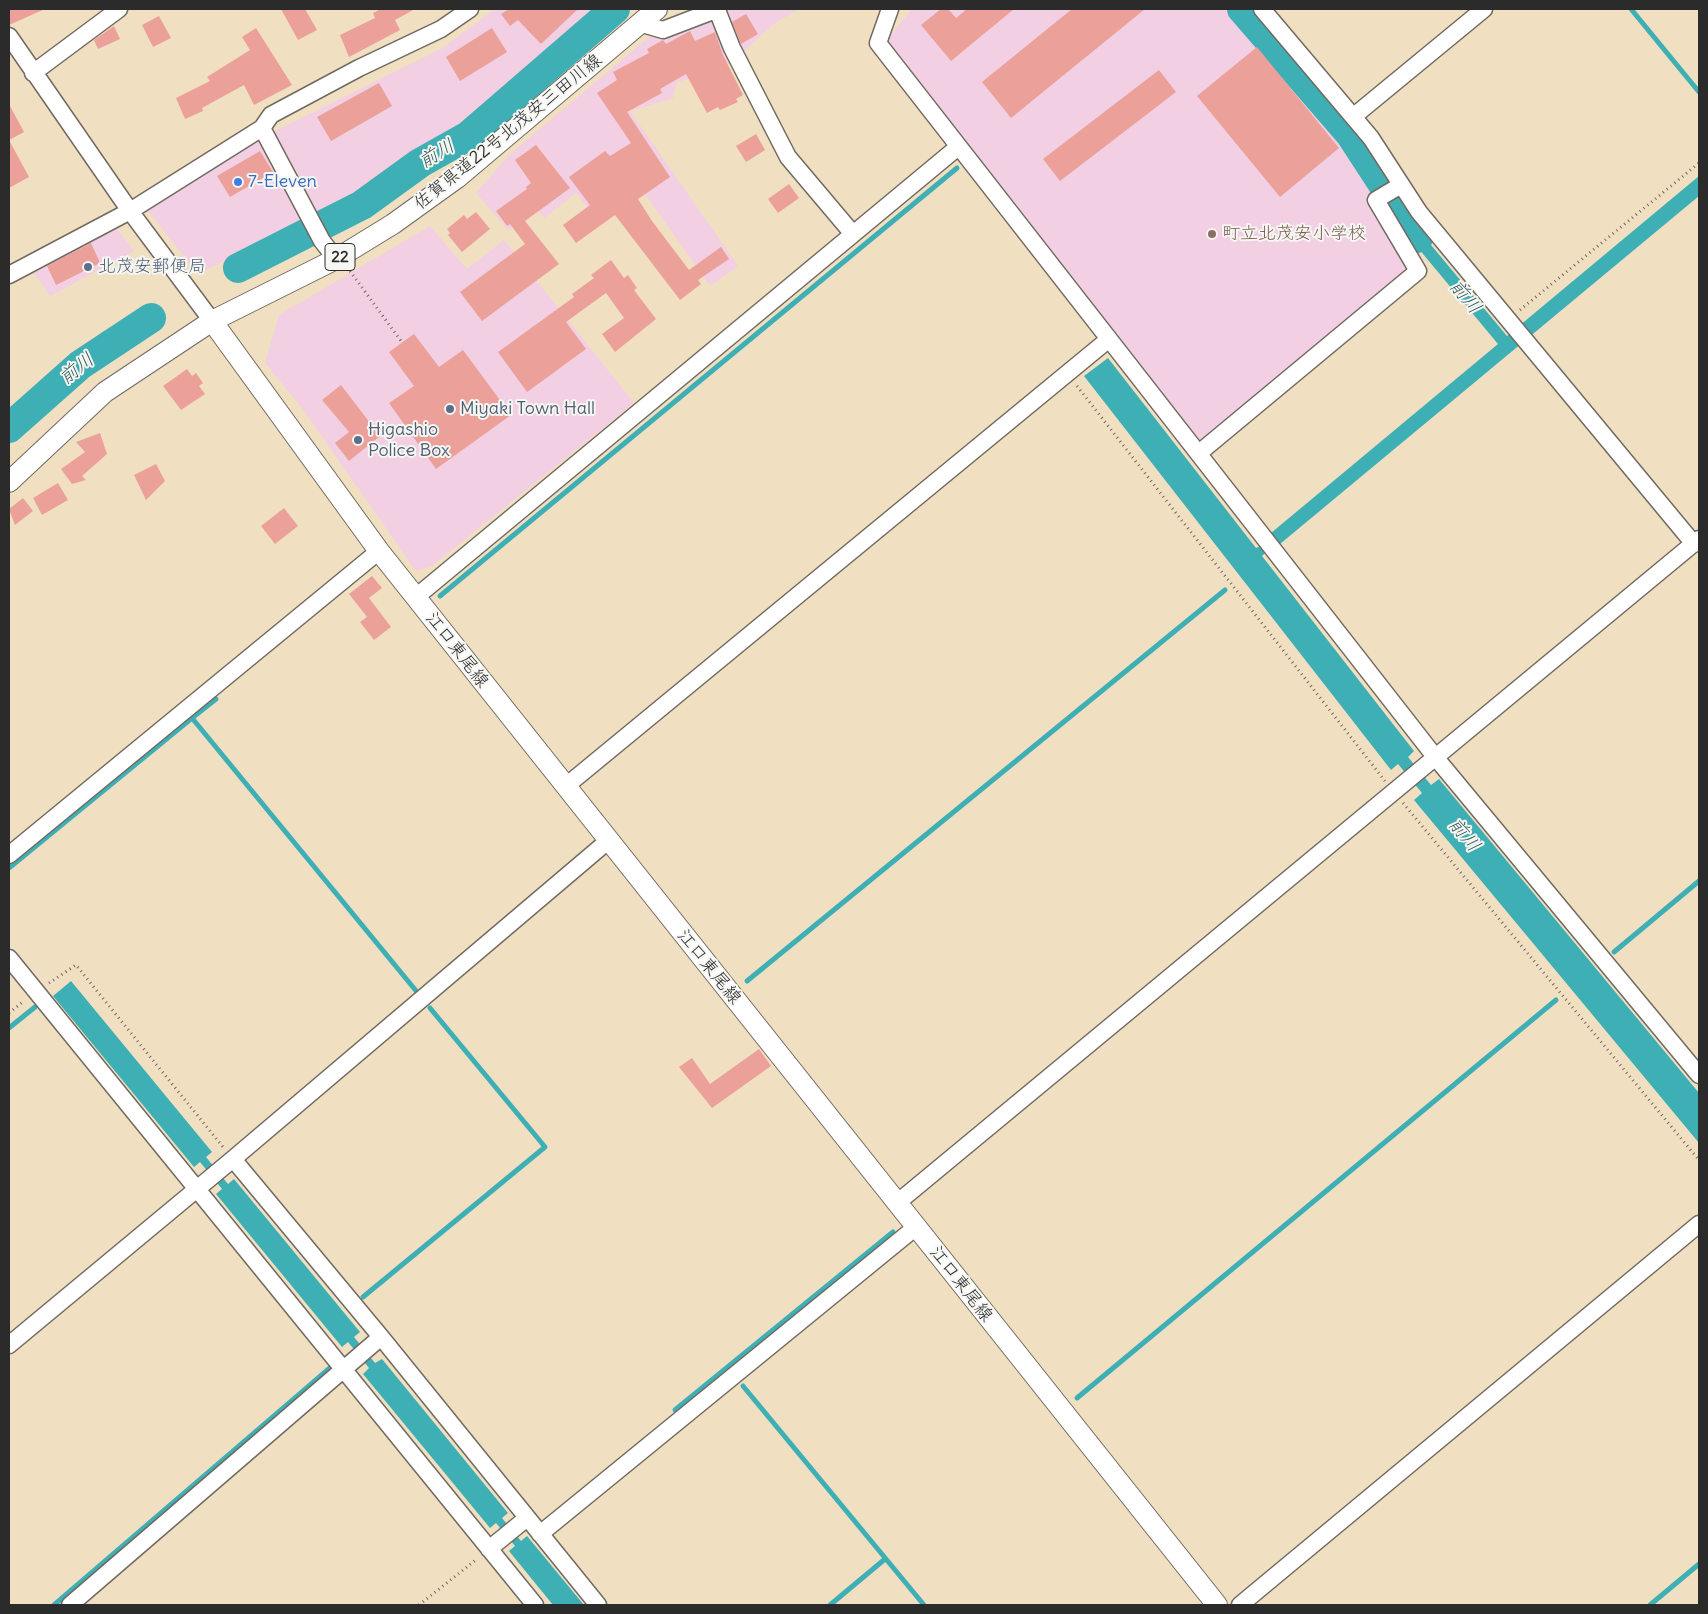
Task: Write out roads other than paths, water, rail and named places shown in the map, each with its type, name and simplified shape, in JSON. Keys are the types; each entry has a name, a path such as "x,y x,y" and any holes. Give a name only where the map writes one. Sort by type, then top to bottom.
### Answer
{"main road":[{"name":"佐賀県道22号北茂安三田川線","path":"9,482 105,392 212,321 342,264 457,178 657,9"},
{"name":"江口東尾線","path":"212,321 379,551 1216,1605"}],"street":[{"path":"33,72 119,9"},
{"path":"9,275 130,211 262,128 271,115 359,68 441,29 470,9"},
{"path":"640,23 663,30 717,9 732,48 788,157 853,234"},
{"path":"890,9 878,44 1436,758 1699,1075"},
{"path":"897,1203 1696,542 1526,344 1399,186 1371,138 1354,116 1262,9"},
{"path":"1354,116 1484,9"},
{"path":"9,36 130,211 212,321"},
{"path":"262,128 322,241 342,264"},
{"path":"416,597 958,148"},
{"path":"1199,453 1418,271 1376,200 1399,186"},
{"path":"566,786 1109,339"},
{"path":"9,855 379,551"},
{"path":"9,1345 233,1159 609,840"},
{"path":"9,958 535,1605"},
{"path":"233,1159 381,1337 515,1527 540,1534 598,1605"},
{"path":"1240,1605 1699,1224"},
{"path":"540,1534 916,1227"},
{"path":"70,1605 381,1337"},
{"path":"489,1549 515,1527"}],"water":[{"path":"1699,176 1699,196 1280,544 1271,533 1498,344 1423,254 1393,205 1399,202 1421,233 1507,336"},
{"path":"1108,358 1256,548 1260,546 1265,553 1262,556 1414,751 1408,757 1431,785 1439,779 1699,1093 1699,1143 1414,800 1422,793 1398,764 1391,770 1084,376"},
{"path":"71,981 212,1152 206,1157 228,1184 234,1179 360,1332 354,1337 375,1363 382,1359 508,1513 502,1518 521,1541 527,1536 584,1605 553,1605 509,1551 515,1546 496,1523 490,1528 363,1374 369,1368 348,1342 342,1347 216,1194 222,1189 200,1162 194,1167 53,996"}],"waterway":[{"name":"前川","path":"238,268 362,205 420,163 468,136 615,9"},
{"name":"前川","path":"1242,9 1351,135 1418,238"},
{"path":"1631,9 1699,92"},
{"path":"440,596 957,168"},
{"name":"前川","path":"9,428 80,365 151,318"},
{"path":"747,981 1225,590"},
{"path":"216,699 192,718 417,992"},
{"path":"9,868 192,718"},
{"path":"1614,952 1699,881"},
{"path":"1077,1398 1556,1000"},
{"path":"9,1028 35,1007"},
{"path":"363,1297 545,1147 430,1008"},
{"path":"675,1410 893,1232"},
{"path":"54,1605 331,1367"},
{"path":"743,1386 924,1605"},
{"path":"830,1605 885,1559"},
{"path":"1650,1605 1699,1564"}],"place":[{"name":"7-Eleven","path":"238,182"},
{"name":"町立北茂安小学校","path":"1212,234"},
{"name":"北茂安郵便局","path":"88,267"},
{"name":"Miyaki Town Hall","path":"450,409"},
{"name":"Higashio Police Box","path":"358,440"}]}
